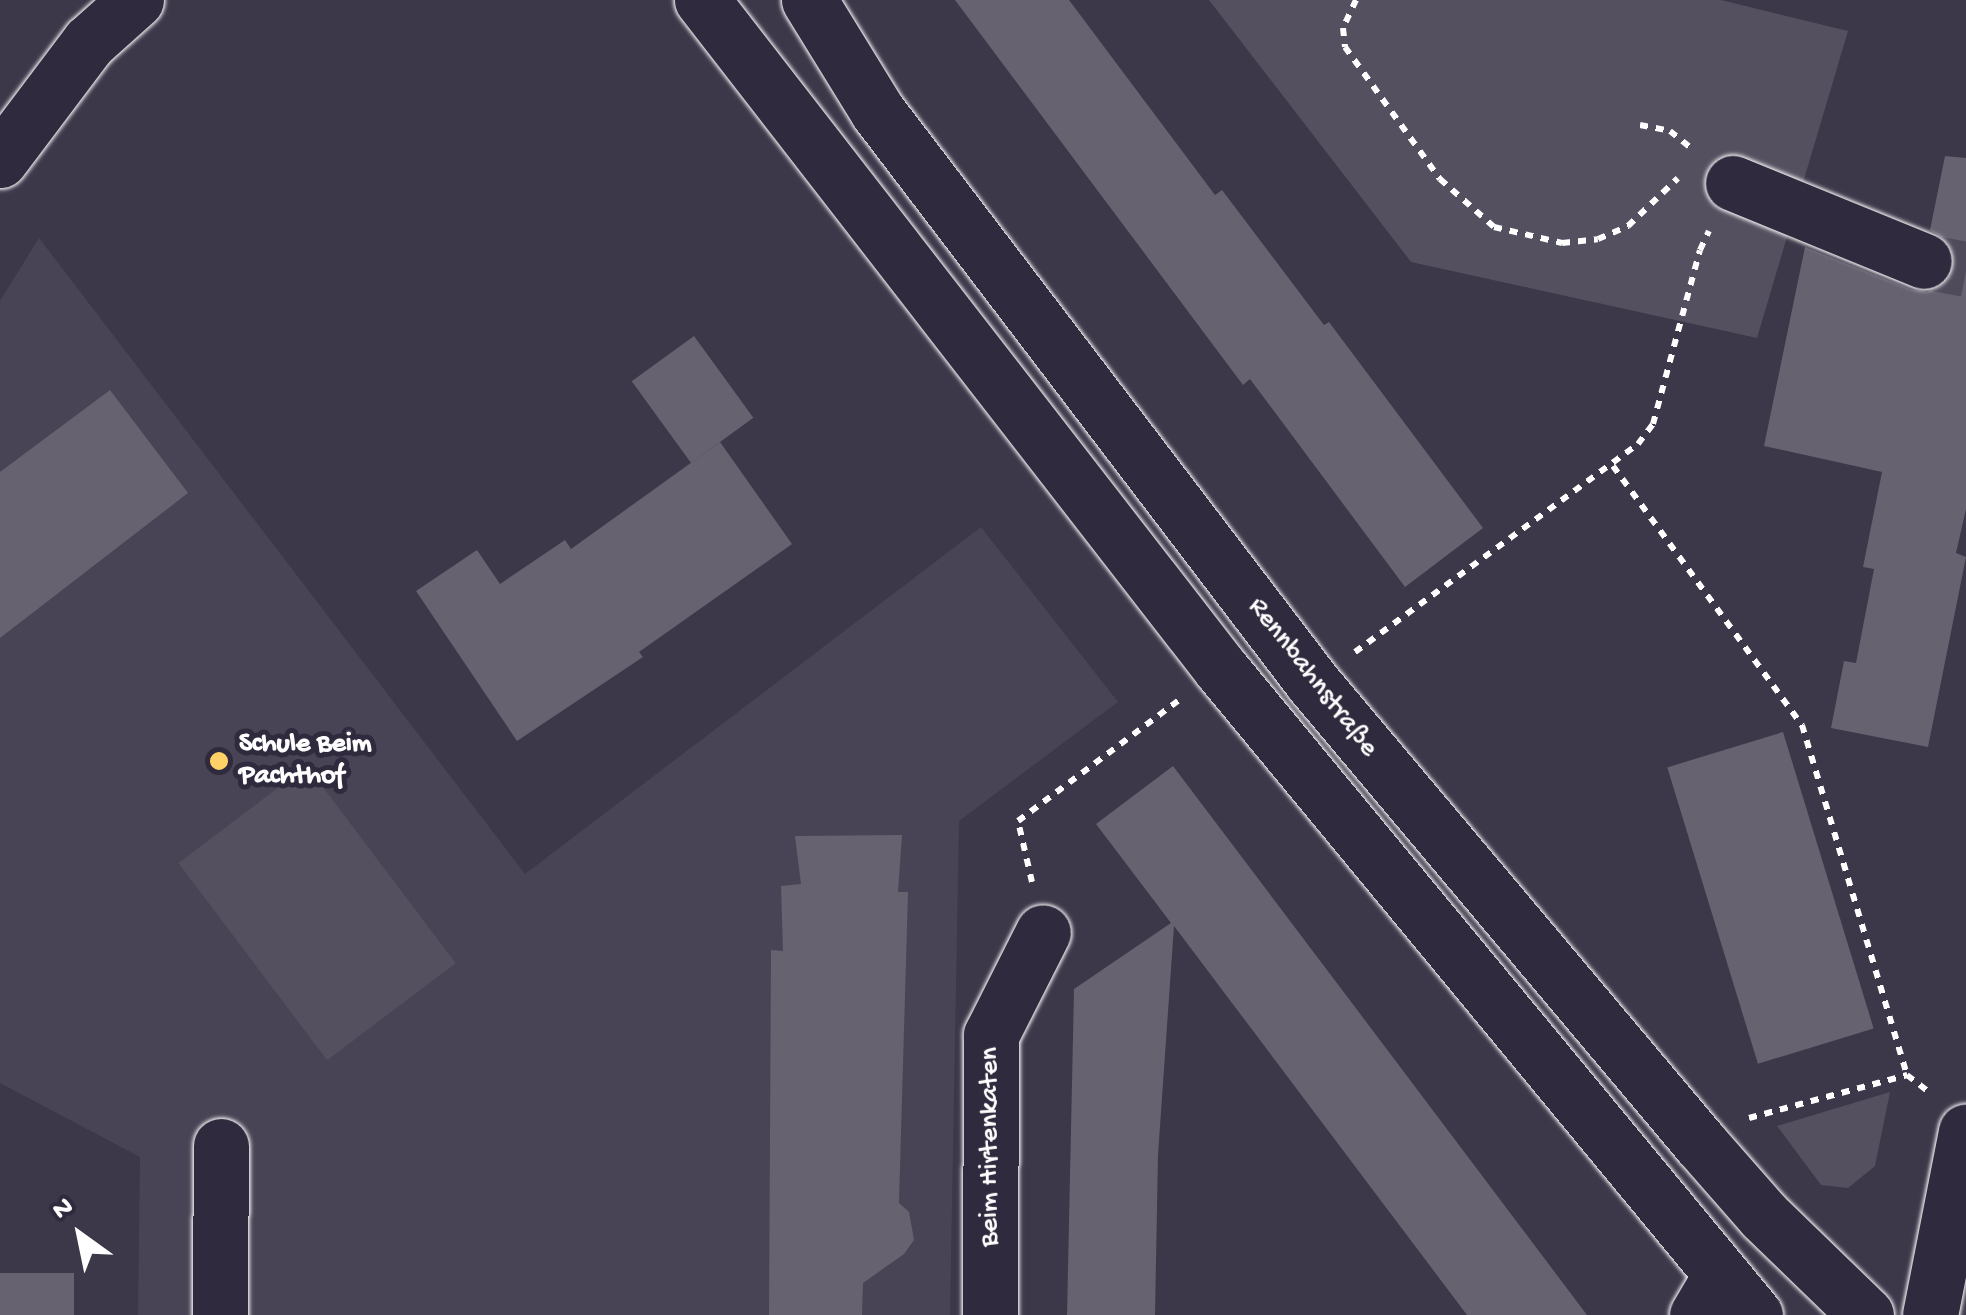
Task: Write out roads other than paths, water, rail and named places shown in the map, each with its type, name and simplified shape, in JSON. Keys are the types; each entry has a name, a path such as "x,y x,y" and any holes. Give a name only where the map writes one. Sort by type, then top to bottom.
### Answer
{"main road":[{"path":"0,160 89,42 136,0"},
{"path":"702,0 1221,669 1724,1302"},
{"name":"Rennbahnstraße","path":"809,0 878,112 1313,683 1430,827 1764,1216 1866,1315"},
{"path":"1716,168 1924,260"},
{"name":"Beim Hirtenkaten","path":"990,1315 991,1035 1043,932"},
{"path":"1930,1315 1959,1209 1951,1114"},
{"path":"220,1146 220,1315"}],"tunnel":[{"path":"1924,261 1966,269"}],"place":[{"name":"Schule Beim Pachthof","path":"219,761"}]}
